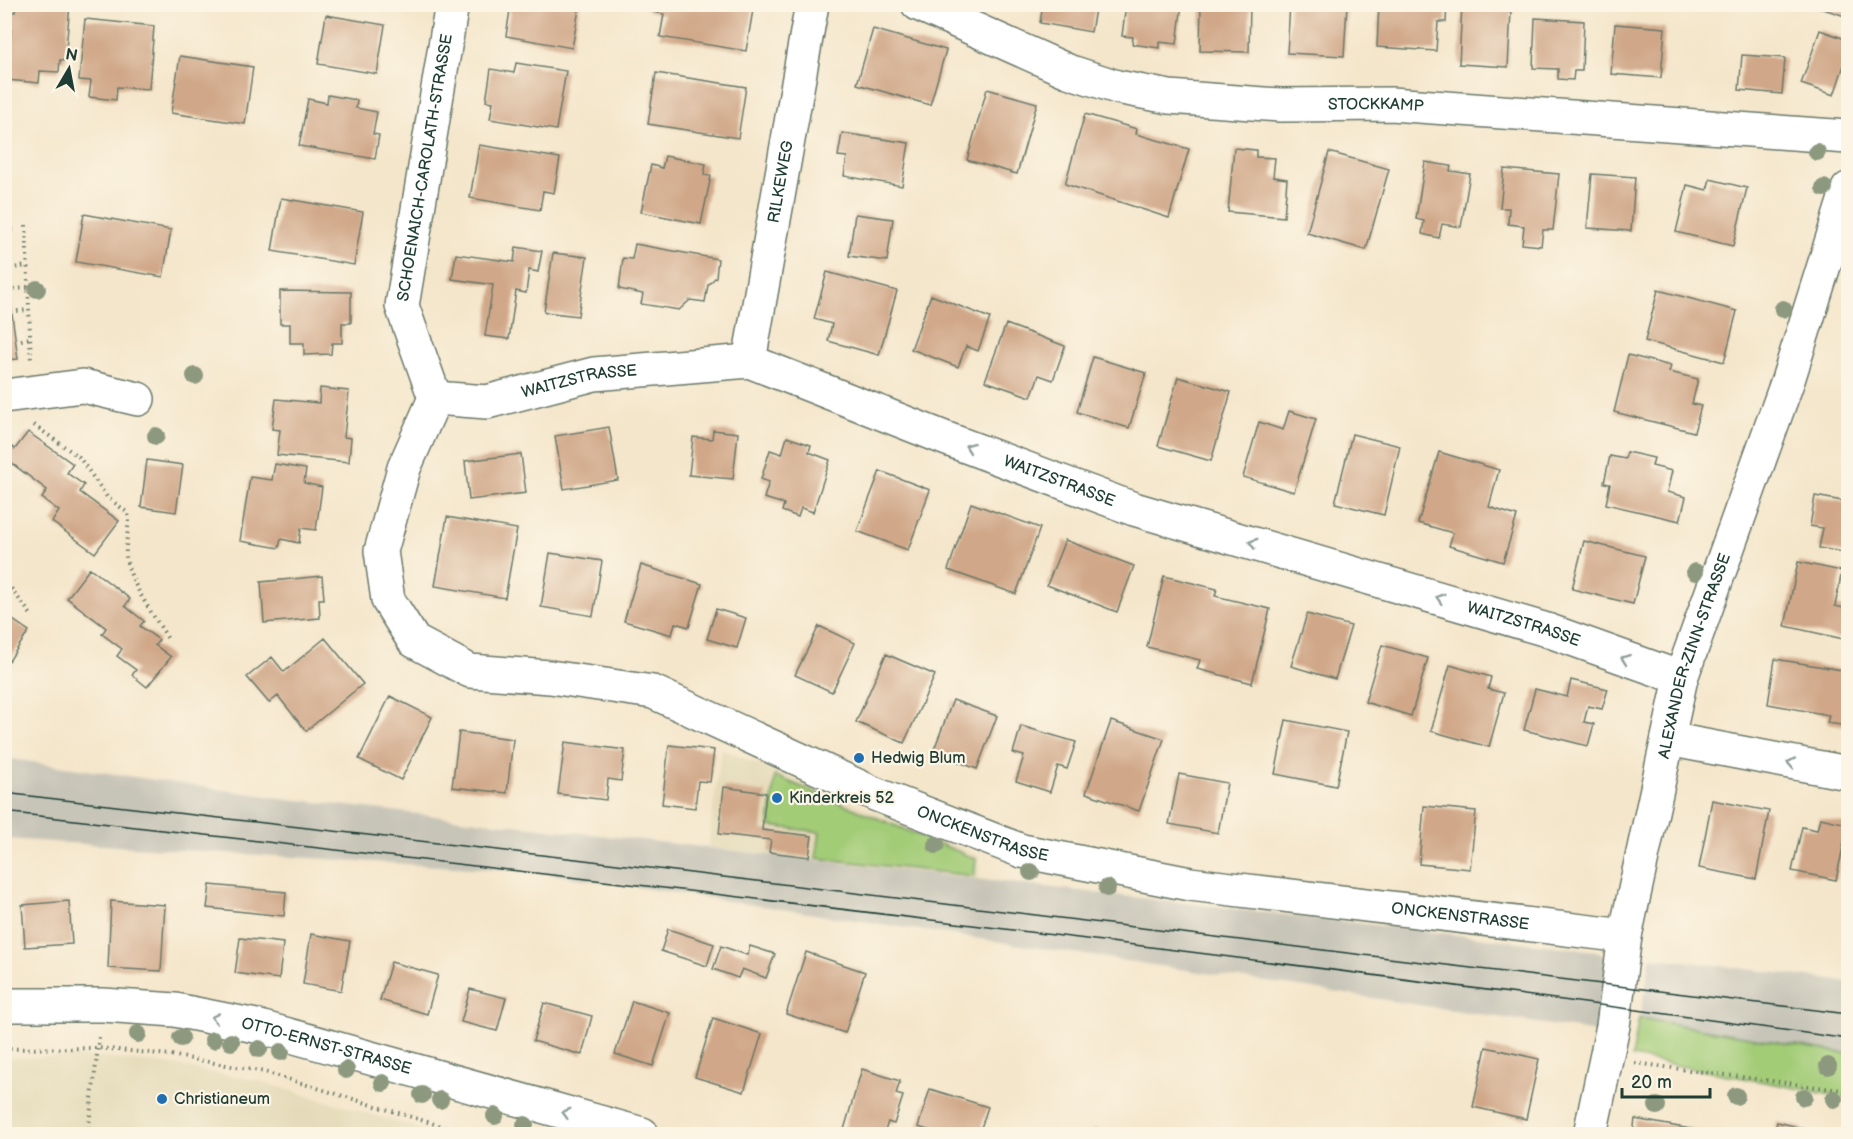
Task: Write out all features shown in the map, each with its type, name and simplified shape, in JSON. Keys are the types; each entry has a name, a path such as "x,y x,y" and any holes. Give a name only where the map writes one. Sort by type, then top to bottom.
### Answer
{"street":[{"name":"SCHOENAICH-CAROLATH-STRASSE","path":"435,398 402,306 452,4"},
{"name":"RILKEWEG","path":"749,361 812,4"},
{"name":"STOCKKAMP","path":"918,4 1068,71 1117,87 1169,97 1280,105 1391,104 1848,137"},
{"name":"ALEXANDER-ZINN-STRASSE","path":"1590,1134 1613,1026 1625,936 1680,678 1788,380 1848,189"},
{"name":"WAITZSTRASSE","path":"435,398 487,402 594,374 749,361 1134,509 1547,630 1680,678"},
{"path":"23,404 83,386 138,399"},
{"name":"ONCKENSTRASSE","path":"435,398 404,468 381,551 388,600 414,641 470,671 550,677 653,692 874,794 1022,851 1191,884 1625,936"},
{"path":"1668,740 1848,773"},
{"name":"OTTO-ERNST-STRASSE","path":"4,1005 103,1005 176,1011 256,1026 642,1134"}],"path":[{"path":"26,225 30,338 23,404 79,457 107,497 128,513 130,525 126,554 128,569 169,640"},
{"path":"4,269 27,267"},
{"path":"14,289 28,288"},
{"path":"17,311 29,310"},
{"path":"21,340 30,338"},
{"path":"4,579 32,616"},
{"path":"88,1134 103,1005"},
{"path":"4,1048 98,1048 170,1055 265,1072 467,1134"},
{"path":"1606,1059 1848,1091"}],"shaded area":[{"name":"Kinderkreis 52","path":"721,749 980,856 978,880 708,847"},
{"path":"4,758 272,797 1596,951 1610,958 1597,1032 536,872 5,839"},
{"path":"1651,957 1848,982 1848,1054 1640,1018"},
{"name":"Christianeum","path":"85,1056 167,1064 259,1081 437,1134 5,1134 5,1058"}],"green space":[{"path":"775,776 976,859 974,876 816,858 820,832 769,826"},
{"path":"1639,1018 1848,1054 1848,1098 1632,1057"}],"building":[{"path":"16,4 70,4 65,61 60,60 59,72 40,71 39,83 7,80 11,29 4,29 4,11 15,12"},
{"path":"511,4 580,4 572,48 506,36"},
{"path":"649,4 754,4 746,51 660,37 664,14 648,11"},
{"path":"1043,4 1096,4 1091,32 1040,23"},
{"path":"1126,4 1182,4 1177,44 1159,42 1159,48 1132,44 1133,37 1122,36"},
{"path":"1201,4 1250,4 1249,52 1200,51"},
{"path":"1290,4 1347,4 1344,56 1287,53"},
{"path":"1379,4 1447,4 1446,22 1438,22 1436,51 1377,47"},
{"path":"1462,4 1491,4 1490,10 1511,11 1508,67 1459,64"},
{"path":"1848,4 1848,17 1811,5"},
{"path":"326,15 385,25 377,74 318,64"},
{"path":"1535,18 1584,21 1582,71 1574,71 1573,80 1558,79 1558,69 1533,68"},
{"path":"85,19 154,26 149,89 117,87 116,100 89,97 91,81 79,80"},
{"path":"1615,24 1665,28 1661,78 1611,74"},
{"path":"873,29 946,50 930,105 857,84"},
{"path":"1820,30 1848,40 1848,53 1834,95 1801,84"},
{"path":"1742,55 1785,58 1782,94 1739,90"},
{"path":"180,56 253,67 245,124 171,113"},
{"path":"516,63 566,71 556,130 490,119 493,102 486,101 491,69 514,73"},
{"path":"656,73 746,87 738,138 648,124"},
{"path":"987,89 1037,103 1017,174 967,160"},
{"path":"328,95 357,100 356,108 377,112 373,134 379,135 375,159 299,146 308,99 327,103"},
{"path":"1085,114 1137,129 1136,134 1189,149 1169,218 1065,184"},
{"path":"842,133 909,143 902,186 844,176 847,157 838,156"},
{"path":"479,145 560,158 554,193 543,191 540,210 470,198"},
{"path":"1234,148 1256,150 1256,157 1275,158 1273,177 1287,179 1284,217 1228,212"},
{"path":"1329,152 1389,169 1366,250 1307,233"},
{"path":"665,156 706,164 704,175 711,176 701,224 641,212 651,165 662,168"},
{"path":"1425,162 1451,166 1450,171 1470,174 1461,227 1442,224 1439,238 1422,234 1424,221 1416,219"},
{"path":"1504,169 1559,174 1553,230 1543,230 1541,246 1522,244 1524,226 1508,224 1509,208 1500,208"},
{"path":"6,170 12,231 4,232 4,171"},
{"path":"1592,174 1635,177 1631,231 1587,228"},
{"path":"1710,179 1747,188 1733,246 1676,232 1687,185 1707,190"},
{"path":"281,198 363,212 354,265 272,251"},
{"path":"84,214 171,230 163,277 76,262"},
{"path":"855,214 893,219 887,261 849,256"},
{"path":"635,244 718,259 716,277 708,285 705,302 690,300 679,310 641,304 643,294 619,289 623,258 632,259"},
{"path":"516,247 542,251 538,272 529,270 526,293 516,291 509,339 485,336 493,285 452,279 456,254 514,262"},
{"path":"553,253 587,257 578,316 544,312"},
{"path":"827,272 897,291 879,355 828,341 832,324 814,319"},
{"path":"1658,290 1737,311 1724,362 1645,341"},
{"path":"280,291 351,292 351,323 342,323 342,343 332,343 331,354 304,355 304,343 290,343 290,324 280,324"},
{"path":"4,292 9,292 18,359 4,360"},
{"path":"931,295 990,318 978,351 966,346 958,367 911,349"},
{"path":"1006,324 1065,346 1053,380 1039,375 1031,397 985,381"},
{"path":"1628,355 1671,366 1669,372 1698,379 1692,404 1701,406 1694,432 1614,412"},
{"path":"1093,357 1146,373 1129,428 1077,412"},
{"path":"1178,377 1231,392 1211,461 1158,446"},
{"path":"320,388 349,391 344,437 351,438 349,462 277,455 280,430 272,429 276,399 319,403"},
{"path":"1289,411 1316,419 1294,492 1243,477 1259,422 1283,430"},
{"path":"609,427 618,480 564,489 555,436"},
{"path":"713,430 738,433 733,479 689,475 693,437 712,439"},
{"path":"28,432 73,464 67,473 84,485 80,492 119,521 95,553 52,522 59,511 42,498 47,490 10,462 4,466 4,442 15,449"},
{"path":"1352,434 1400,446 1384,515 1335,503"},
{"path":"787,437 811,445 809,452 830,460 813,512 801,508 798,517 782,511 784,504 764,498 769,482 761,479 770,450 782,454"},
{"path":"1439,452 1499,470 1489,507 1517,516 1503,562 1449,546 1453,533 1418,523"},
{"path":"1627,452 1654,458 1652,466 1672,471 1667,492 1686,497 1680,521 1606,504 1610,484 1604,483 1610,456 1625,459"},
{"path":"521,454 526,493 469,500 465,461"},
{"path":"147,460 183,465 176,512 141,507"},
{"path":"275,464 306,469 304,483 322,487 316,530 301,528 299,543 281,539 279,548 240,541 250,477 272,480"},
{"path":"880,471 930,490 908,550 857,531"},
{"path":"1815,496 1848,502 1848,553 1819,548 1823,528 1810,526"},
{"path":"971,503 1040,528 1016,594 948,570"},
{"path":"447,517 517,529 505,598 435,586"},
{"path":"1065,540 1134,566 1117,612 1047,585"},
{"path":"1584,541 1645,556 1633,604 1572,589"},
{"path":"550,553 602,561 593,616 541,607"},
{"path":"1798,562 1842,571 1835,606 1848,609 1848,640 1785,626"},
{"path":"641,565 702,584 689,627 675,623 672,635 624,621"},
{"path":"90,568 130,599 125,606 144,621 140,626 159,640 155,645 171,657 147,687 132,675 136,670 117,656 122,649 102,634 106,628 67,598"},
{"path":"322,576 324,599 319,599 320,618 264,623 261,582"},
{"path":"1164,576 1217,589 1215,596 1270,609 1252,683 1197,669 1200,660 1147,647"},
{"path":"716,609 746,618 737,648 707,639"},
{"path":"4,614 29,631 9,661 4,657"},
{"path":"1307,614 1351,626 1335,679 1291,666"},
{"path":"819,626 855,643 832,692 795,675"},
{"path":"325,638 363,684 306,731 278,696 269,703 247,677 272,657 284,672"},
{"path":"1382,645 1428,658 1411,716 1365,702"},
{"path":"886,654 935,675 904,743 856,722"},
{"path":"1775,659 1848,671 1848,726 1827,723 1829,715 1768,704"},
{"path":"1450,665 1491,677 1488,689 1504,693 1489,747 1431,731"},
{"path":"1571,680 1608,689 1602,709 1588,706 1584,722 1594,724 1588,746 1524,730 1535,689 1567,697"},
{"path":"390,696 432,717 401,780 359,759"},
{"path":"953,700 997,716 977,769 933,752"},
{"path":"1286,720 1347,732 1336,786 1275,774"},
{"path":"1111,721 1164,739 1139,811 1086,793"},
{"path":"1021,726 1076,742 1067,769 1058,766 1050,792 1016,781 1024,756 1013,753"},
{"path":"459,732 513,739 507,793 452,787"},
{"path":"565,742 625,750 621,781 608,779 606,800 558,794"},
{"path":"669,745 714,750 710,782 698,781 695,808 662,804"},
{"path":"1179,774 1227,783 1218,833 1169,824"},
{"path":"724,787 766,793 762,830 812,836 809,857 769,852 771,840 719,834"},
{"path":"1712,800 1769,811 1756,879 1699,868"},
{"path":"1424,806 1476,811 1470,869 1419,864"},
{"path":"1820,818 1848,824 1836,880 1792,871 1802,827 1817,830"},
{"path":"210,885 286,892 284,916 207,908"},
{"path":"69,901 72,944 25,947 22,905"},
{"path":"111,901 165,905 161,971 108,968"},
{"path":"668,929 714,944 707,966 661,951"},
{"path":"311,934 350,941 341,991 303,984"},
{"path":"240,938 283,943 279,979 235,973"},
{"path":"721,946 747,955 750,946 775,954 766,978 742,969 738,978 713,969"},
{"path":"806,952 865,972 845,1033 786,1014"},
{"path":"391,962 438,975 427,1014 380,1000"},
{"path":"470,989 506,998 497,1031 461,1022"},
{"path":"632,1001 670,1013 653,1066 615,1054"},
{"path":"544,1003 592,1016 582,1055 533,1041"},
{"path":"713,1018 762,1034 744,1092 695,1077"},
{"path":"1486,1047 1539,1059 1526,1119 1473,1107"},
{"path":"862,1069 900,1081 896,1094 903,1096 894,1124 888,1122 884,1134 843,1133"},
{"path":"930,1089 988,1107 979,1134 941,1134 918,1127"},
{"path":"1635,1119 1712,1133 1712,1134 1633,1134"},
{"path":"1777,1122 1803,1128 1801,1134 1774,1134"},
{"path":"1094,1129 1110,1134 1092,1134"}],"tram line":[{"path":"4,793 576,859 1848,1014"},
{"path":"4,812 1158,948 1848,1039"}],"place":[{"name":"Hedwig Blum","path":"859,758"},
{"name":"Kinderkreis 52","path":"777,798"},
{"name":"Christianeum","path":"162,1099"}]}
